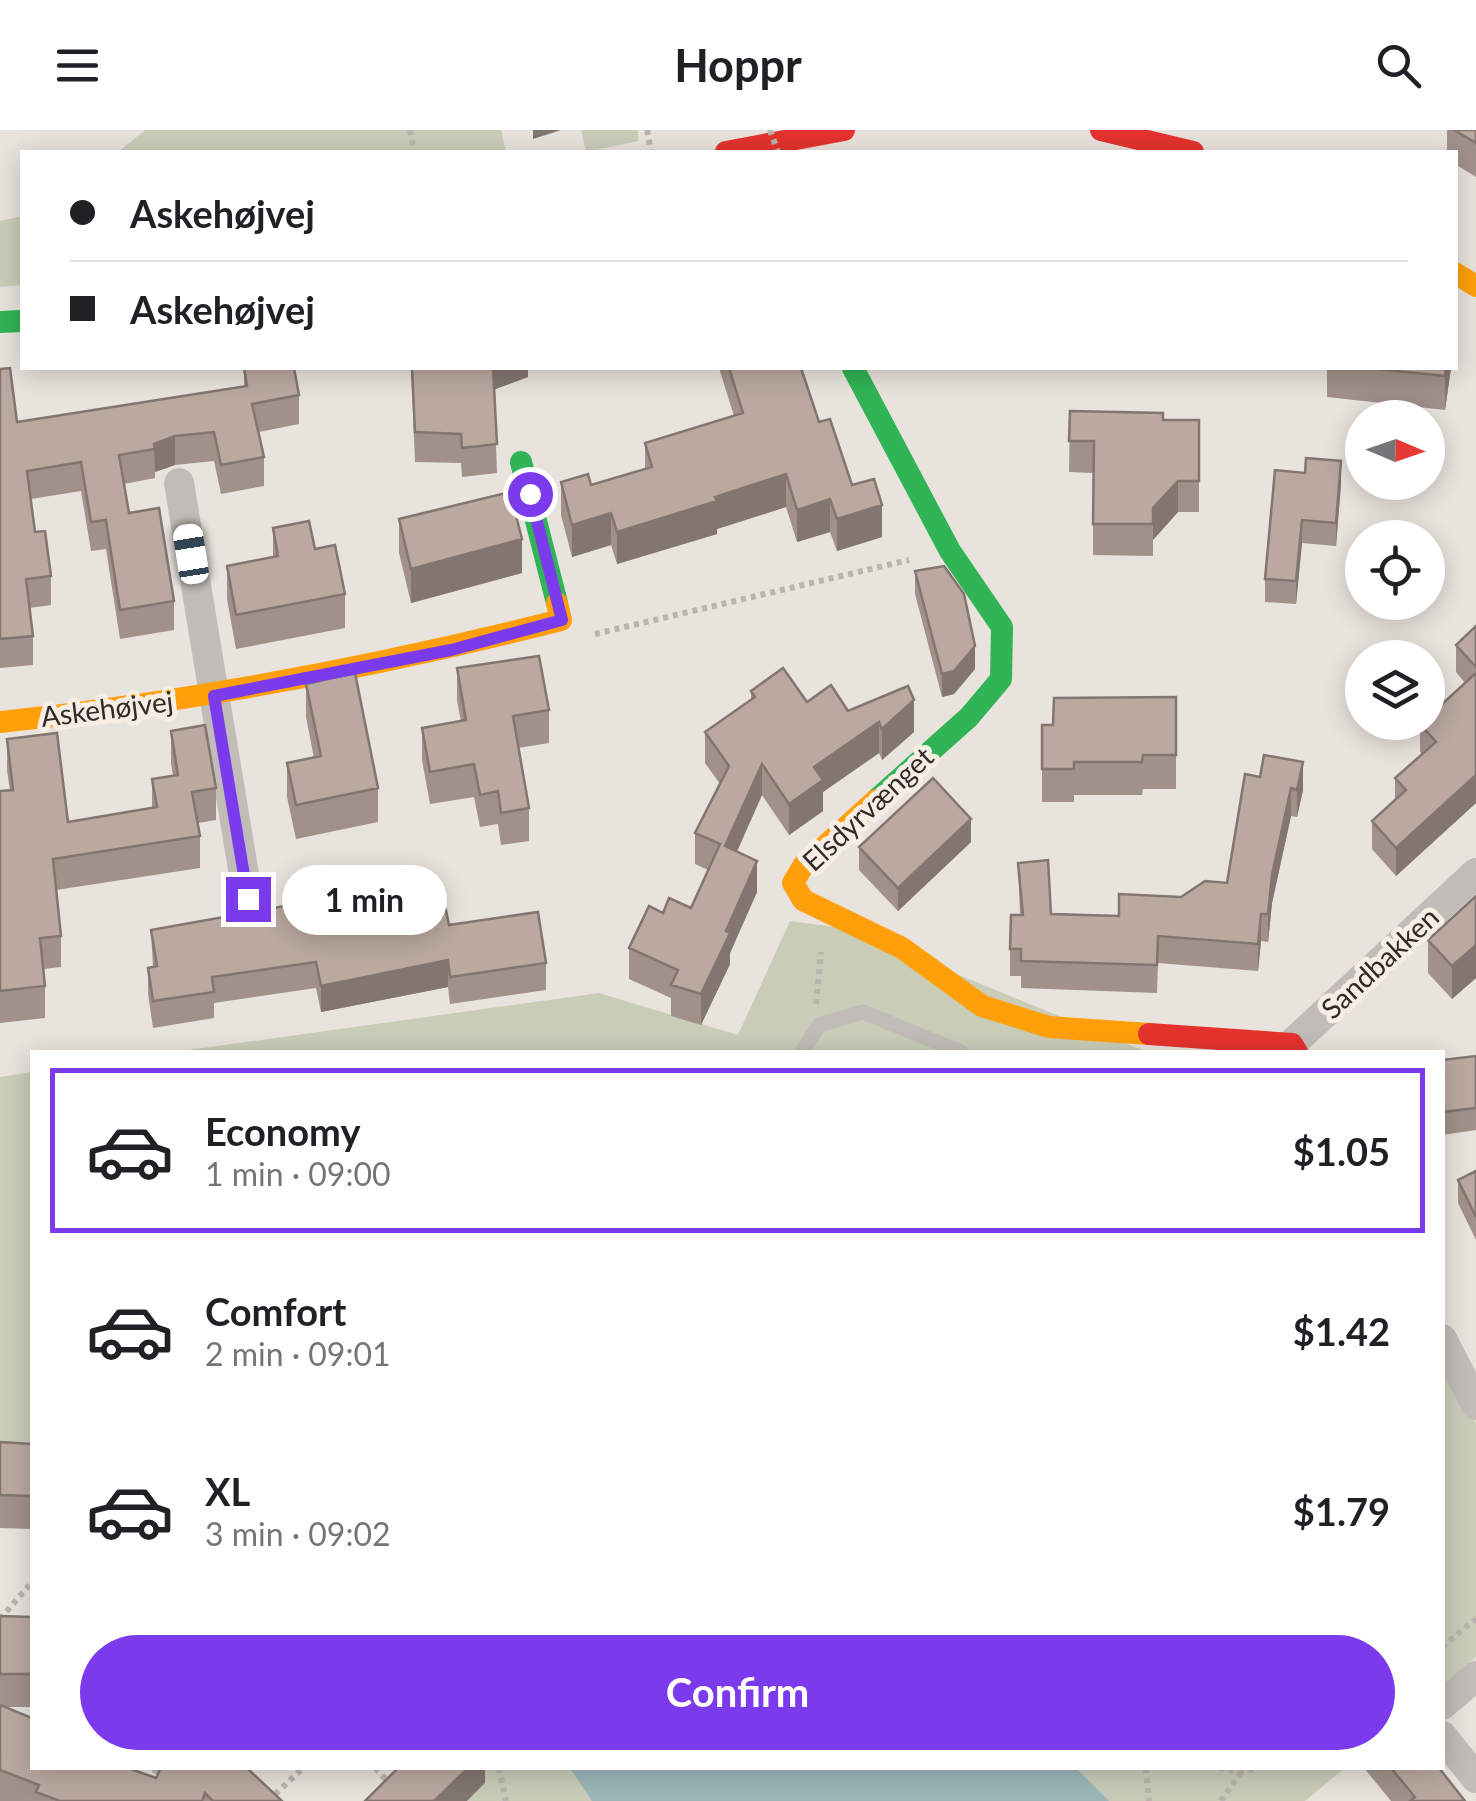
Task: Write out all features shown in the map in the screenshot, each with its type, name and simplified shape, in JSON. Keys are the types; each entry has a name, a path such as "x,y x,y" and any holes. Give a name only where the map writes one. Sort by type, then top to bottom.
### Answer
{"street":[{"path":"737,150 844,130"},
{"path":"1101,130 1185,150"},
{"name":"Elsdyrvænget","path":"853,370 950,551 1002,627 1001,679 969,717 803,866 793,883 803,900 902,948 982,1006 1016,1019 1049,1026 1291,1050"},
{"path":"522,462 562,620"},
{"name":"Askehøjvej","path":"179,482 248,899"},
{"name":"Askehøjvej","path":"0,722 214,696 451,650 562,620"},
{"name":"Sandbakken","path":"1291,1050 1476,873"},
{"path":"1445,1345 1476,1405"},
{"path":"1445,1702 1476,1676"},
{"path":"1445,1740 1476,1778"}],"lane":[{"path":"803,1050 819,1025 864,1012 956,1050"}],"path":[{"path":"562,620 566,640 950,551"},
{"path":"819,1025 815,1000 818,961 832,913"},
{"path":"0,1618 30,1584"},
{"path":"1445,1645 1476,1619"},
{"path":"147,1793 156,1770"},
{"path":"288,1770 294,1775"},
{"path":"268,1801 300,1770"},
{"path":"377,1770 395,1788 381,1801"},
{"path":"383,1776 389,1770"},
{"path":"499,1770 506,1801"},
{"path":"1146,1770 1149,1801"},
{"path":"1230,1770 1249,1770"},
{"path":"1221,1801 1241,1772"}],"green space":[{"path":"145,130 501,130 506,150 120,150"},
{"path":"581,130 638,130 638,141 586,150"},
{"path":"20,216 20,285 0,287 0,221"},
{"path":"790,921 844,928 1142,1050 188,1050 599,993 738,1035"},
{"path":"30,1072 30,1470 0,1470 0,1077"},
{"path":"1445,1366 1476,1423 1476,1657 1445,1683"},
{"path":"472,1770 1343,1770 1305,1801 467,1801 485,1783"}],"water":[{"path":"571,1770 1078,1770 1109,1801 592,1801"}],"building":[{"path":"1454,130 1476,130 1476,143"},
{"path":"10,368 17,422 247,386 244,370 294,370 299,395 252,404 264,457 221,465 214,432 175,436 154,444 155,449 119,455 129,513 159,508 174,601 120,610 106,520 91,522 81,462 27,471 35,532 45,531 51,576 26,579 33,636 0,639 0,369"},
{"path":"412,370 493,370 497,444 462,448 461,434 415,432"},
{"path":"730,370 802,370 819,422 830,419 852,485 874,479 882,505 837,519 830,499 797,510 786,474 715,497 717,501 617,532 611,513 572,525 561,482 588,474 591,485 652,467 645,443 743,413"},
{"path":"1386,370 1446,370 1445,376"},
{"path":"1070,411 1163,413 1163,420 1199,420 1199,481 1178,481 1153,508 1153,524 1093,524 1094,441 1069,441"},
{"path":"1306,458 1341,461 1336,523 1302,520 1296,581 1265,579 1275,470 1305,473"},
{"path":"510,492 522,539 411,569 399,519"},
{"path":"309,521 315,549 335,545 345,594 236,615 227,566 278,556 273,528"},
{"path":"944,566 964,594 975,646 954,671 942,674 915,571"},
{"path":"1476,626 1476,667 1456,645"},
{"path":"539,656 549,710 513,716 529,808 501,813 498,791 480,795 474,764 430,772 422,728 466,720 457,668"},
{"path":"783,668 807,702 831,685 848,711 908,686 914,700 882,729 879,722 814,767 823,780 789,804 762,764 725,846 757,861 726,931 730,933 701,994 671,985 678,970 629,948 649,906 663,913 669,898 691,908 720,844 695,833 729,766 705,732 755,697 751,691"},
{"path":"355,673 378,788 296,805 287,763 321,756 306,684"},
{"path":"1476,673 1476,775 1396,848 1372,821 1406,790 1395,778 1434,740 1445,740 1445,701"},
{"path":"1176,697 1176,755 1143,755 1142,762 1074,762 1074,769 1042,769 1042,725 1053,725 1054,698"},
{"path":"205,725 216,788 192,792 200,836 53,859 61,936 40,938 45,986 0,991 0,791 13,790 7,739 57,733 68,822 157,807 152,779 178,775 171,731"},
{"path":"1264,755 1303,762 1297,790 1291,788 1272,875 1268,914 1261,914 1258,944 1158,936 1157,965 1021,961 1021,949 1010,949 1011,915 1023,915 1018,863 1048,860 1051,914 1119,916 1119,894 1181,897 1205,881 1227,883 1245,774 1260,777"},
{"path":"933,778 971,819 898,888 859,847"},
{"path":"363,892 366,907 391,902 394,917 446,910 449,925 538,912 546,963 450,977 448,960 321,986 316,962 212,977 214,992 153,1001 148,968 157,966 151,930"},
{"path":"1476,896 1476,945 1452,966 1428,940"},
{"path":"1476,1056 1476,1108 1445,1112 1445,1060"},
{"path":"1476,1171 1476,1217 1458,1180"},
{"path":"0,1442 30,1444 30,1496 0,1495"},
{"path":"0,1616 30,1617 30,1674 0,1674"},
{"path":"0,1705 30,1717 30,1770 134,1770 156,1778 160,1770 249,1770 282,1801 213,1801 205,1793 202,1801 60,1801 36,1792 39,1785 0,1770"},
{"path":"396,1770 466,1770 434,1801 365,1801"},
{"path":"1393,1770 1441,1770 1465,1801 1410,1801 1415,1797"}],"traffic: fast":[{"path":"0,322 20,321"},
{"path":"854,370 950,551 1002,627 1001,679 969,717 876,800"},
{"path":"521,462 557,603"}],"traffic: slow":[{"path":"1458,275 1476,286"},
{"path":"0,722 212,693 422,653 561,620 557,603"},
{"path":"876,800 803,866 793,883 803,900 902,948 982,1006 1049,1027 1149,1034"}],"traffic: jam":[{"path":"737,150 844,130"},
{"path":"1101,130 1185,150"},
{"path":"1149,1034 1292,1044 1296,1050"}],"route":[{"path":"248,899 214,696 451,650 562,620 530,494"}]}
